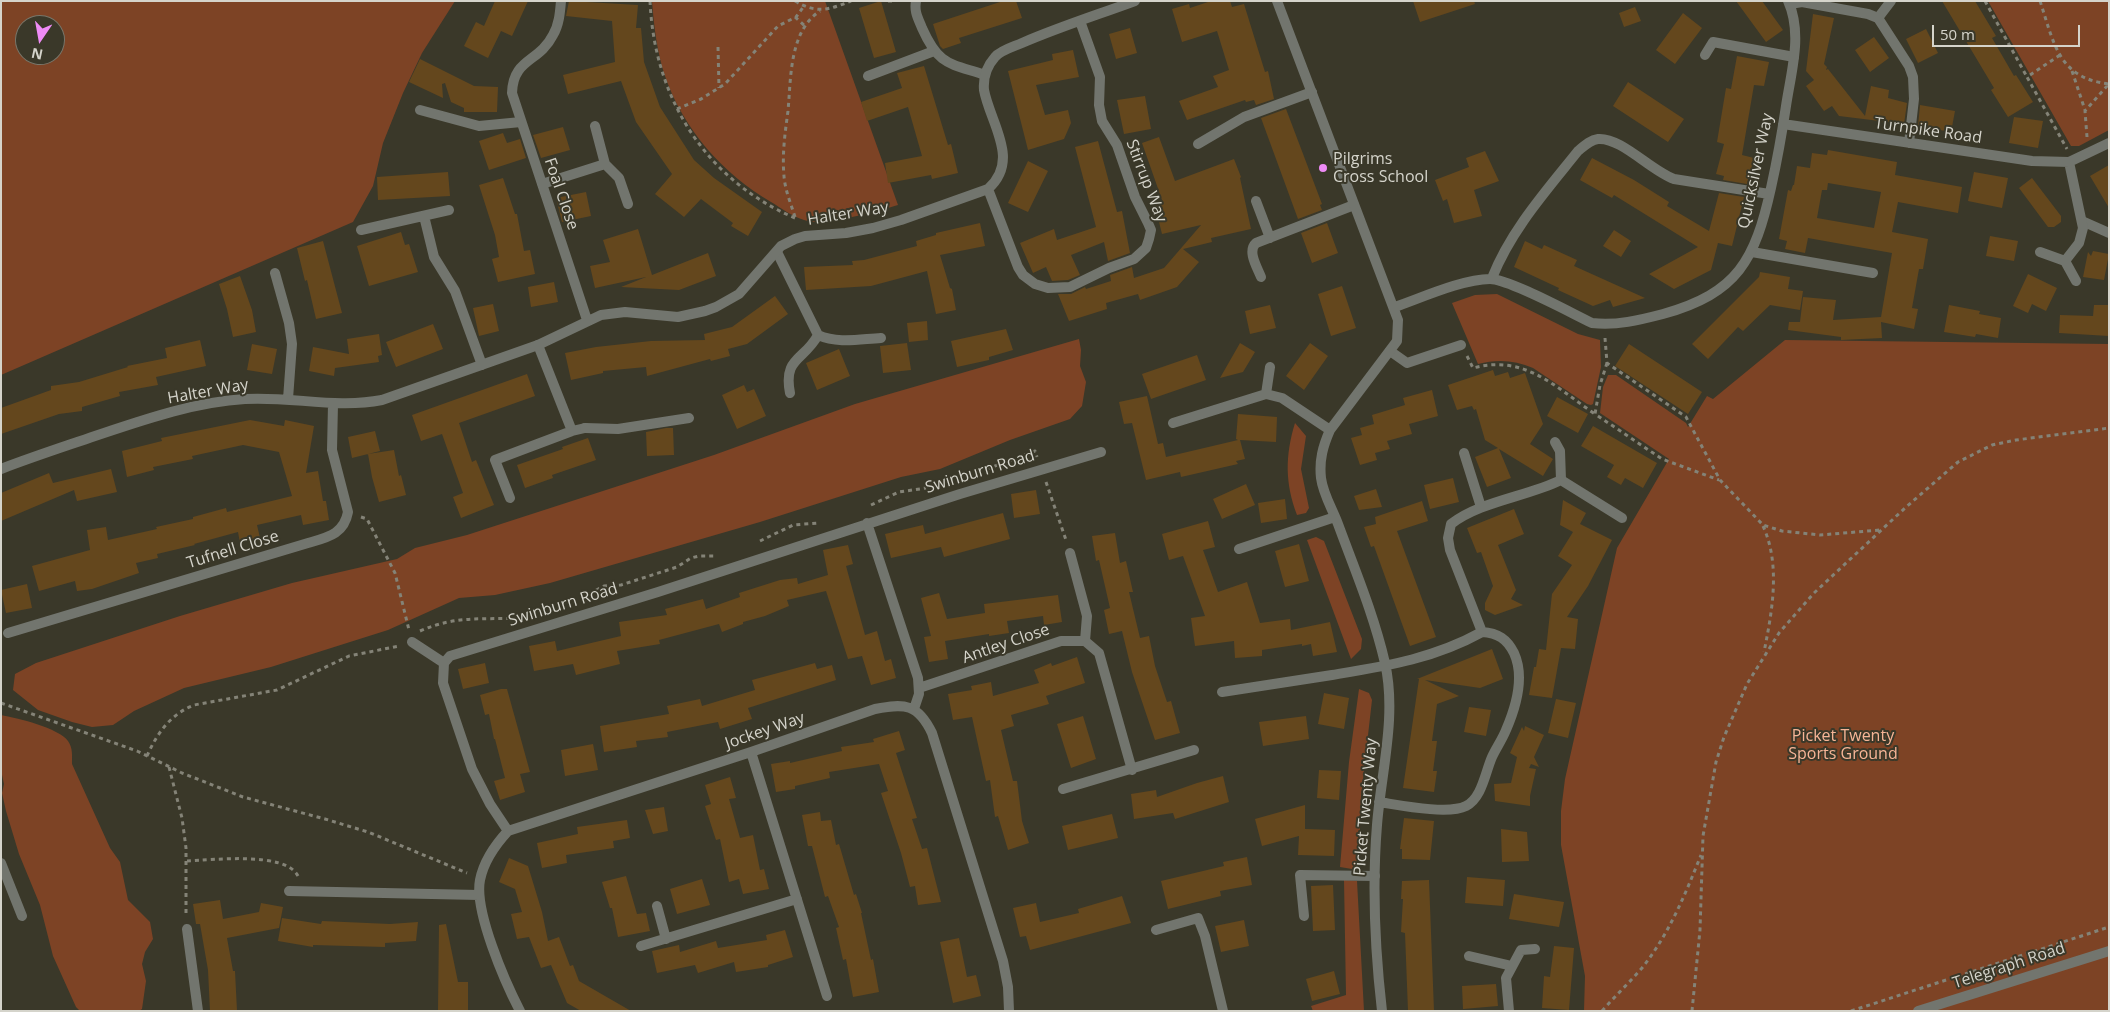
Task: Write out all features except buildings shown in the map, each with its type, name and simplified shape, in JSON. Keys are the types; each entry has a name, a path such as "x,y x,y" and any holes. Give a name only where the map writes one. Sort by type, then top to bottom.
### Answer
{"street":[{"name":"Foal Close","path":"561,1 557,27 553,36 541,51 518,70 514,78 512,93 587,320"},
{"path":"916,1 915,13 934,51 947,62 985,75"},
{"path":"988,189 997,179 1004,156 986,97 984,82 985,75 994,58 1003,51 1135,1"},
{"name":"Picket Twenty Way","path":"1277,1 1354,205 1395,307 1398,320 1397,341 1330,430 1324,444 1320,467 1324,493 1335,517 1380,641 1389,682 1388,724 1379,802 1375,876 1382,1011"},
{"path":"1878,18 1892,1"},
{"path":"1789,3 1802,2 1846,9 1878,18 1909,66 1913,77 1914,99 1909,144"},
{"name":"Quicksilver Way","path":"1492,278 1512,285 1592,323 1604,325 1658,315 1698,302 1725,284 1752,252 1762,224 1769,194 1794,57 1795,32 1789,3"},
{"name":"Stirrup Way","path":"988,189 1018,266 1023,275 1036,284 1048,288 1070,287 1109,268 1134,259 1146,248 1151,230 1135,197 1117,145 1102,121 1099,105 1100,77 1080,21"},
{"path":"1705,54 1713,42 1794,57"},
{"path":"868,76 934,51"},
{"path":"1198,144 1244,117 1312,92"},
{"path":"420,110 479,126 521,122"},
{"name":"Turnpike Road","path":"1783,124 2032,161 2071,161 2109,143"},
{"path":"595,126 605,164 619,178 628,204"},
{"path":"1395,307 1463,284 1492,278 1500,256 1520,225 1578,151 1588,142 1599,139 1622,146 1662,174 1674,179 1769,194"},
{"path":"2066,261 2082,238 2082,222 2074,191 2071,161"},
{"path":"542,184 605,164"},
{"name":"Halter Way","path":"1,469 40,454 169,413 245,399 288,399 333,404 382,400 538,345 587,320 614,312 678,317 705,311 739,294 788,242 801,237 873,228 988,189"},
{"path":"1256,200 1270,238"},
{"path":"1261,277 1252,251 1253,246 1354,205"},
{"path":"360,230 449,210"},
{"path":"424,216 434,257 455,291 482,365"},
{"path":"2082,222 2109,233"},
{"path":"777,252 818,335 844,340 881,338"},
{"path":"1752,252 1873,273"},
{"path":"2040,252 2066,261 2076,281"},
{"path":"274,272 289,323 292,344 288,399"},
{"path":"790,392 788,382 790,366 807,351 818,335"},
{"path":"538,345 572,431"},
{"path":"1390,351 1407,363 1460,345"},
{"path":"1266,394 1270,367"},
{"path":"1173,423 1266,394 1282,398 1330,430"},
{"path":"333,404 332,450 348,512"},
{"path":"510,498 495,460 572,431 585,428 618,428 689,418"},
{"path":"1555,442 1561,456 1561,480"},
{"name":"Swinburn Road","path":"444,662 450,656 658,592 1047,467 1102,452"},
{"path":"1464,453 1481,507"},
{"path":"1482,632 1450,550 1448,538 1451,524 1481,507 1541,490 1561,480"},
{"path":"1561,480 1622,518"},
{"name":"Tufnell Close","path":"8,634 332,536 343,526 348,512"},
{"path":"1239,549 1335,517"},
{"path":"867,524 918,678 919,688 914,709 927,722 932,734 997,938 1008,987 1009,1011"},
{"path":"1070,553 1087,616 1085,641 1099,653 1132,770"},
{"path":"1222,692 1386,666 1426,657 1482,632 1495,633 1503,638 1511,648 1519,670 1520,681 1506,731 1493,755 1473,801 1466,806 1452,810 1379,802"},
{"name":"Antley Close","path":"919,688 1061,641 1085,641"},
{"path":"412,642 444,662 443,683 472,769 490,804 508,831 492,850 480,878 479,895 499,965 520,1011"},
{"name":"Jockey Way","path":"508,831 751,752 875,709 893,706 914,709"},
{"path":"1063,789 1194,750"},
{"path":"751,752 826,996"},
{"path":"1,863 22,916"},
{"path":"1304,916 1300,875 1375,876"},
{"path":"289,891 479,895"},
{"path":"641,946 797,899"},
{"path":"657,906 666,938"},
{"path":"1156,930 1198,918 1209,952 1223,1011"},
{"path":"187,929 198,1011"},
{"path":"1509,1011 1506,978 1521,950 1536,949"},
{"name":"Telegraph Road","path":"1918,1011 2109,951"},
{"path":"1469,956 1512,966"}],"path":[{"path":"650,1 656,56 669,92 702,149 726,174 759,199 795,218"},
{"path":"795,1 820,11"},
{"path":"801,237 784,178 783,144 794,59 800,38 806,26 820,11 851,1"},
{"path":"888,1 893,1"},
{"path":"1985,1 2071,161"},
{"path":"2040,1 2060,55 2072,71 2085,111 2085,131 2090,153"},
{"path":"678,109 719,89 734,76 778,26 795,17 804,6"},
{"path":"795,17 806,26"},
{"path":"718,47 719,89"},
{"path":"2027,77 2060,55"},
{"path":"2072,71 2094,83 2109,84"},
{"path":"2085,111 2109,84"},
{"path":"1594,414 1607,363 1604,325"},
{"path":"1460,345 1473,368 1497,365 1526,369 1662,459 1720,480"},
{"path":"1607,363 1686,417 1720,480 1763,525 1770,544 1773,578 1771,612 1763,656"},
{"path":"1692,1011 1700,930 1705,814 1724,737 1747,684 1763,656 1794,615 1882,530 1958,462 1992,445 2109,428"},
{"path":"147,756 153,742 172,717 194,704 277,690 349,656 412,642 395,573 388,556 367,519 348,512"},
{"path":"1763,525 1782,531 1820,535 1882,530"},
{"path":"1,703 147,756 243,797 326,818 368,832 480,878"},
{"path":"169,766 182,818 187,861 185,908 187,929"},
{"path":"1602,1011 1642,967 1661,941 1680,908 1702,852"},
{"path":"187,861 243,860 280,863 294,870 302,891"},
{"path":"1851,1011 2109,927"}],"green space":[{"path":"1,1 455,1 422,53 403,93 383,143 373,186 353,222 1,375"},
{"path":"652,1 825,1 898,205 837,220 813,222 791,215 753,191 737,178 707,148 682,114 665,76 660,58"},
{"path":"1988,1 2109,1 2109,130 2079,146 2071,146"},
{"path":"1497,294 1578,334 1600,340 1601,367 1593,404 1587,404 1526,365 1506,361 1478,364 1452,303 1475,295"},
{"path":"1079,339 1081,350 1080,366 1086,382 1082,406 1070,419 1010,440 940,469 901,477 760,522 550,583 495,595 459,598 388,630 271,667 184,688 134,711 113,725 92,727 72,722 38,710 13,690 15,674 36,663 180,616 292,583 397,559 415,548 467,535 714,455 855,404"},
{"name":"Picket Twenty Sports Ground","path":"1785,340 2109,344 2109,1011 1584,1011 1585,976 1561,845 1561,811 1565,779 1617,548 1669,459 1600,413 1603,387 1608,375 1616,375 1686,423 1688,427 1707,396 1713,399"},
{"path":"1295,423 1306,436 1301,469 1309,508 1306,513 1297,515 1288,481 1289,447"},
{"path":"1316,537 1324,541 1362,639 1361,649 1351,659 1307,540"},
{"path":"1359,689 1369,693 1372,700 1361,797 1359,861 1358,867 1352,869 1340,867 1349,762"},
{"path":"1,715 47,728 63,736 71,746 72,764 110,848 120,862 128,900 150,922 153,939 145,952 142,964 146,981 142,1009 139,1011 80,1011 76,1007 53,956 40,905 19,854 6,811 2,793 4,784 1,770"},
{"path":"1344,880 1357,881 1364,1011 1313,1011 1311,1006 1346,995"}],"place":[{"name":"Pilgrims Cross School","path":"1323,168"}]}
